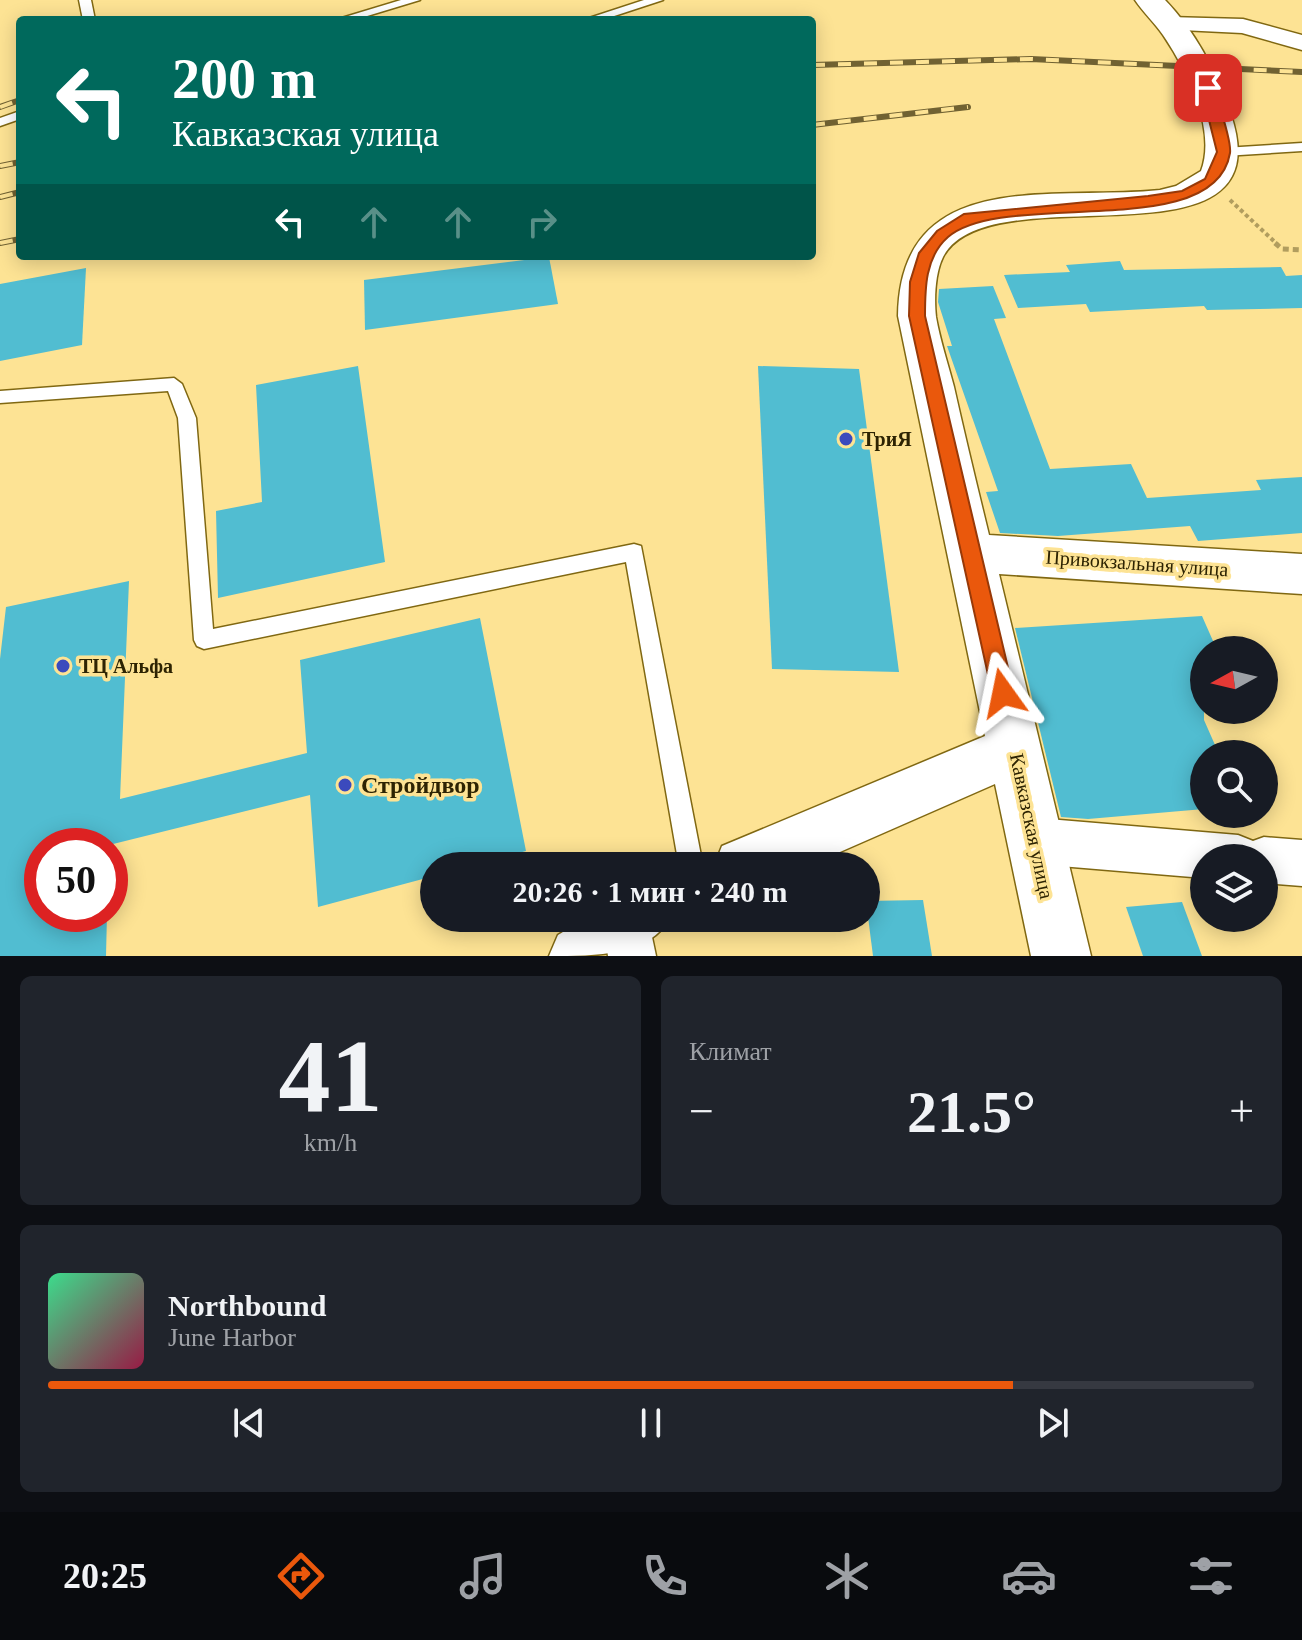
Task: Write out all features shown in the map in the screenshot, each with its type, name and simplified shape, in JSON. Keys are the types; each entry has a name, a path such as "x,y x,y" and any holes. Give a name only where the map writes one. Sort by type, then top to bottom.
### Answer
{"main road":[{"path":"1159,12 1208,88 1217,167"},
{"name":"Кавказская улица","path":"1061,956 917,316 918,282 926,253 942,234 969,217 1186,195 1217,167"},
{"name":"Привокзальная улица","path":"972,553 1302,574"},
{"path":"775,852 1015,749"},
{"path":"579,956 634,933"}],"street":[{"path":"1159,12 1243,26 1302,43"},
{"path":"1036,841 1190,854"},
{"path":"1278,861 1302,863"}],"lane":[{"path":"356,16 414,0"},
{"path":"603,16 657,0"},
{"path":"1217,167 1302,147"},
{"path":"0,397 174,384 187,418 204,640 634,552 688,852"}],"path":[{"path":"1217,167 1282,249 1302,250"}],"building":[{"path":"525,260 550,260 558,304 365,330 364,280"},
{"path":"1120,261 1124,270 1281,267 1286,276 1302,275 1302,308 1207,310 1204,306 1090,312 1086,304 1018,308 1004,275 1070,272 1066,265"},
{"path":"86,268 82,345 0,361 0,284"},
{"path":"993,286 1006,318 994,319 1050,469 1131,464 1147,498 1261,490 1256,480 1302,477 1302,533 1198,541 1190,526 1058,536 1000,533 986,492 998,491 947,346 952,346 938,302 939,289"},
{"path":"358,366 385,562 218,598 216,511 262,502 256,385"},
{"path":"758,366 859,369 899,672 772,669"},
{"name":"Стройдвор","path":"129,581 120,799 307,753 300,660 480,618 526,851 420,852 420,880 318,907 310,795 128,840 128,828 24,828 24,932 107,932 106,956 0,956 0,659 6,607"},
{"path":"1202,616 1211,636 1190,636 1190,724 1206,724 1213,740 1190,740 1190,810 1088,819 1061,817 1015,628"},
{"path":"923,900 932,956 873,956 870,932 880,932 880,901"},
{"path":"1182,902 1190,932 1193,932 1202,956 1143,956 1126,907"}],"railway":[{"path":"816,65 1031,59 1302,72"},
{"path":"0,107 16,101"},
{"path":"816,125 968,107"},
{"path":"0,166 16,163"},
{"path":"0,197 16,193"},
{"path":"0,243 16,240"}],"place":[{"name":"ТриЯ","path":"846,439"},
{"name":"ТЦ Альфа","path":"63,666"},
{"name":"Стройдвор","path":"345,785"}],"route":[{"path":"1003,693 917,316 918,282 926,253 942,234 969,217 1148,201 1186,195 1211,182 1224,152 1208,88"}]}
